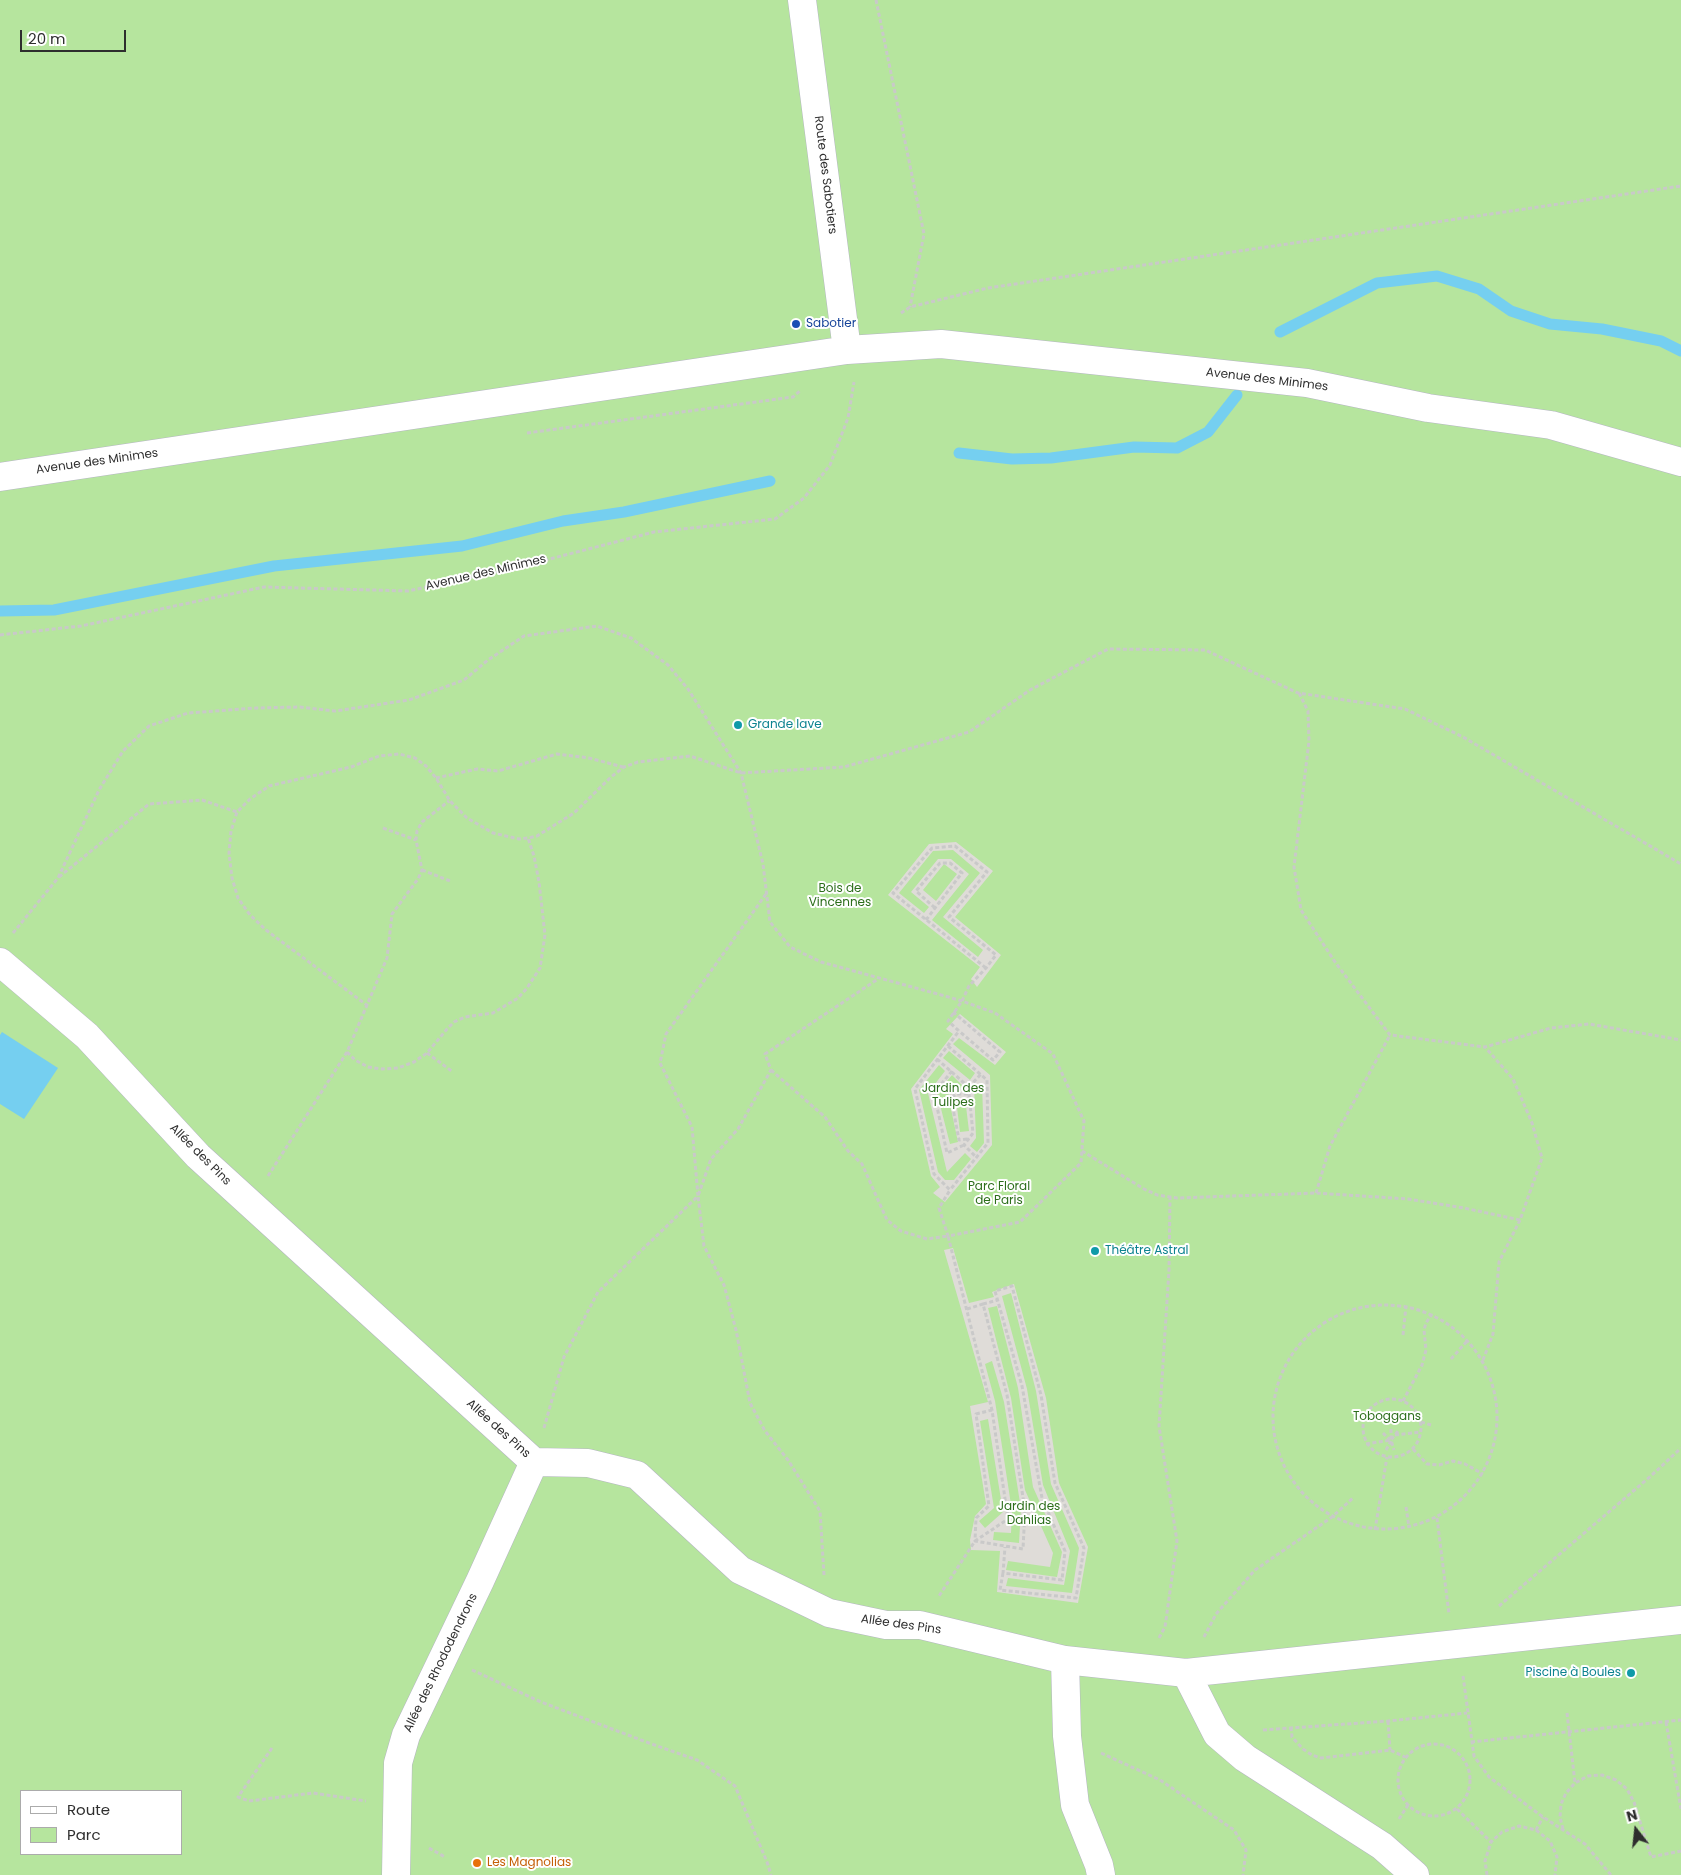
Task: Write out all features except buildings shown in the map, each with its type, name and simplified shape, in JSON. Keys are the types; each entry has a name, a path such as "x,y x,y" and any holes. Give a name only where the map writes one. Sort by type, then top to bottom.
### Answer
{"lane":[{"name":"Route des Sabotiers","path":"802,0 847,350"},
{"name":"Avenue des Minimes","path":"0,477 847,350 940,344 1307,383 1428,408 1551,425 1681,462"},
{"name":"Allée des Pins","path":"0,962 88,1036 198,1156 534,1462 588,1463 637,1475 740,1570 830,1613 886,1624 920,1625 1065,1660 1186,1673 1681,1620"},
{"name":"Allée des Rhododendrons","path":"396,1875 398,1763 406,1734 480,1581 534,1462"},
{"path":"1065,1660 1067,1736 1075,1805 1101,1875"},
{"path":"1186,1673 1217,1734 1245,1758 1382,1846 1415,1875"}],"path":[{"path":"876,0 924,234 910,307"},
{"path":"894,318 910,307 988,288 1681,186"},
{"name":"Avenue des Minimes","path":"0,635 80,626 264,587 408,591 518,567 654,532 775,519 804,498 830,465 848,418 855,370 847,350"},
{"path":"58,878 99,790 123,751 150,726 188,713 300,707 335,711 409,700 464,680 524,636 597,626 631,638 668,665 688,689 741,773 763,864 770,922 790,947 821,962 962,1001 995,1013 1053,1054 1084,1121 1081,1163 1020,1222 927,1239 901,1231 887,1220 862,1164 848,1151 825,1117 771,1070 765,1054 878,979"},
{"path":"368,1006 266,930 250,915 238,898 232,878 229,853 231,832 237,812 250,799 269,786 351,767 379,756 399,754 415,758 426,766 450,801 467,818 493,833 519,839 528,838 537,836 574,813 611,777 624,767 638,762 690,756 741,773 844,767 969,732 1030,690 1108,649 1205,650 1298,693 1405,710 1464,737 1681,864"},
{"path":"1298,693 1308,711 1309,741 1294,867 1300,910 1334,962 1390,1035 1485,1047 1551,1028 1589,1024 1681,1040"},
{"path":"436,778 477,769 498,771 557,754 589,758 624,767"},
{"path":"12,934 58,878 149,804 202,800 237,812"},
{"path":"250,1204 347,1052 387,958 392,914 418,879 422,870 416,840 417,831 422,822 450,801"},
{"path":"384,828 416,840"},
{"path":"347,1052 362,1064 382,1069 398,1068 414,1062 428,1053 447,1028 454,1022 465,1017 493,1013 518,998 527,988 540,968 545,934 534,856 528,838"},
{"path":"953,1012 1000,1052 993,1060 948,1021 953,1012 962,1001 970,986 986,968 996,955 949,917 987,872 955,846 932,848 893,893 986,968"},
{"path":"926,920 962,873 950,863 940,862 916,891 935,908"},
{"path":"422,870 450,881"},
{"path":"767,893 666,1034 660,1063 692,1127 704,1246 724,1284 736,1330 750,1403 765,1432 788,1460 820,1511 824,1575 830,1613"},
{"path":"950,1190 934,1174 915,1089 959,1031"},
{"path":"1316,1193 1330,1146 1390,1035"},
{"path":"920,1625 975,1541 1008,1519 992,1410 948,1236 939,1208 950,1190 988,1143 988,1080 948,1046"},
{"path":"1483,1360 1492,1334 1500,1262 1520,1220 1542,1158 1532,1124 1513,1078 1485,1047"},
{"path":"428,1053 453,1072"},
{"path":"938,1059 952,1071 972,1090 969,1094 973,1132 964,1145 947,1153 934,1092 952,1071"},
{"path":"534,1462 564,1357 598,1292 698,1196 710,1158 738,1129 771,1070"},
{"path":"969,1087 981,1074"},
{"path":"967,1139 959,1140 951,1098 956,1094 969,1094"},
{"path":"964,1145 976,1158"},
{"path":"1082,1151 1157,1195 1177,1198 1316,1193 1408,1199 1520,1220"},
{"path":"1145,1668 1165,1627 1177,1540 1159,1426 1168,1279 1170,1197"},
{"path":"1003,1573 1062,1580 1065,1551 1042,1498 1022,1386 996,1291 1012,1286 1042,1395 1055,1483 1084,1548 1076,1598 1000,1590 1005,1547"},
{"path":"966,1309 998,1300"},
{"path":"975,1541 1023,1550 1025,1510 1007,1395 984,1304"},
{"path":"1388,1304 1406,1306 1432,1314 1449,1323 1468,1340 1483,1360 1496,1395 1497,1432 1483,1474 1464,1497 1437,1518 1409,1528 1376,1530 1332,1517 1302,1493 1282,1462 1272,1427 1276,1390 1290,1355 1317,1328 1350,1310 1388,1304"},
{"path":"1403,1335 1406,1306"},
{"path":"1403,1400 1418,1376 1422,1365 1426,1350 1424,1330 1432,1314"},
{"path":"1451,1359 1468,1340"},
{"path":"1388,1399 1403,1400 1415,1410 1421,1422 1420,1437 1413,1449 1401,1457 1387,1458 1375,1453 1366,1444 1362,1430 1365,1415 1374,1404 1388,1399"},
{"path":"975,1541 976,1518 989,1506 976,1414 992,1410"},
{"path":"1421,1422 1431,1425"},
{"path":"1391,1429 1391,1440 1394,1450"},
{"path":"1386,1450 1398,1431"},
{"path":"1395,1435 1420,1432"},
{"path":"1383,1433 1391,1440"},
{"path":"1366,1444 1391,1440"},
{"path":"1497,1608 1681,1448"},
{"path":"1413,1449 1427,1464 1439,1465 1453,1461 1465,1464 1483,1474"},
{"path":"1376,1530 1387,1458"},
{"path":"1186,1673 1216,1614 1255,1570 1332,1517 1353,1498"},
{"path":"1406,1507 1409,1528"},
{"path":"1437,1518 1474,1756 1488,1777 1543,1817 1585,1844 1611,1875"},
{"path":"443,1657 542,1702 697,1760 735,1786 767,1862 770,1875"},
{"path":"1217,1734 1467,1713"},
{"path":"1567,1713 1575,1783"},
{"path":"1471,1742 1681,1720"},
{"path":"1388,1721 1390,1750"},
{"path":"1666,1722 1681,1809"},
{"path":"1291,1727 1292,1737 1303,1749 1321,1758 1390,1750 1405,1757"},
{"path":"1067,1736 1160,1780 1234,1830 1246,1850 1243,1875"},
{"path":"1436,1743 1453,1748 1465,1760 1471,1777 1468,1794 1457,1808 1441,1816 1423,1814 1408,1805 1399,1791 1398,1773 1405,1757 1419,1746 1436,1743"},
{"path":"272,1748 238,1798 249,1801 313,1793 396,1806"},
{"path":"1563,1830 1560,1817 1561,1804 1566,1793 1575,1783 1588,1776 1602,1775 1616,1780 1627,1789 1634,1802 1651,1857 1681,1851"},
{"path":"1457,1808 1491,1842"},
{"path":"1536,1830 1543,1817"},
{"path":"1487,1875 1485,1861 1491,1842 1502,1832 1519,1826 1536,1830 1550,1841 1557,1857 1556,1875"}],"green space":[{"name":"Bois de Vincennes","path":"0,0 1681,0 1681,1875 0,1875"}],"shaded area":[{"path":"956,842 993,871 955,917 1001,955 977,987 971,979 980,967 888,895 929,844","holes":["953,850 980,873 943,917 983,950 978,957 932,920 969,874 951,859 938,859 911,892 929,907 924,913 899,893 933,851","944,864 957,874 936,901 923,890"]},
{"path":"960,1014 1006,1052 995,1065 959,1038 953,1044 990,1075 992,1145 945,1202 933,1193 940,1187 931,1176 911,1089 953,1034 946,1029","holes":["949,1051 975,1073 970,1080 943,1058","939,1065 945,1071 928,1093 947,1172 965,1153 971,1159 954,1180 945,1180 938,1172 919,1090","952,1075 964,1087 959,1092 954,1089 948,1095 958,1142 950,1144 937,1093","982,1084 984,1143 977,1152 970,1146 976,1138 974,1085","965,1098 969,1131 960,1132 956,1099"]},
{"path":"953,1248 969,1303 994,1297 992,1292 1014,1284 1046,1398 1059,1483 1088,1547 1078,1603 997,1592 1000,1551 971,1550 970,1540 975,1516 986,1504 970,1406 988,1402 944,1250","holes":["1011,1293 1036,1391 1051,1484 1079,1548 1072,1593 1006,1586 1008,1578 1064,1585 1070,1551 1043,1485 1027,1389 1002,1296","997,1306 1018,1388 1033,1487 1062,1552 1057,1577 1006,1570 1008,1561 1050,1567 1053,1553 1025,1490 1011,1398 988,1308","992,1361 1004,1402 1021,1509 1019,1543 993,1540 994,1532 1011,1533 1012,1511 995,1401 985,1364","988,1419 1003,1512 985,1528 979,1521 994,1508 980,1421"]}],"water":[{"path":"2,1032 58,1068 24,1119 0,1104 0,1035"}],"waterway":[{"path":"1280,332 1377,283 1437,276 1479,289 1511,311 1550,324 1602,329 1661,341 1681,351"},
{"path":"959,453 1012,459 1051,458 1134,447 1177,448 1208,432 1237,395"},
{"path":"0,611 54,610 274,566 462,546 563,521 624,512 770,481"}],"place":[{"name":"Sabotier","path":"796,324"},
{"name":"Grande lave","path":"738,725"},
{"name":"Théâtre Astral","path":"1095,1251"},
{"name":"Piscine à Boules","path":"1631,1673"},
{"name":"Les Magnolias","path":"477,1863"}],"park label":[{"name":"Jardin des Tulipes","path":"953,1096"},
{"name":"Parc Floral de Paris","path":"999,1194"},
{"name":"Toboggans","path":"1387,1417"},
{"name":"Jardin des Dahlias","path":"1029,1514"}]}
